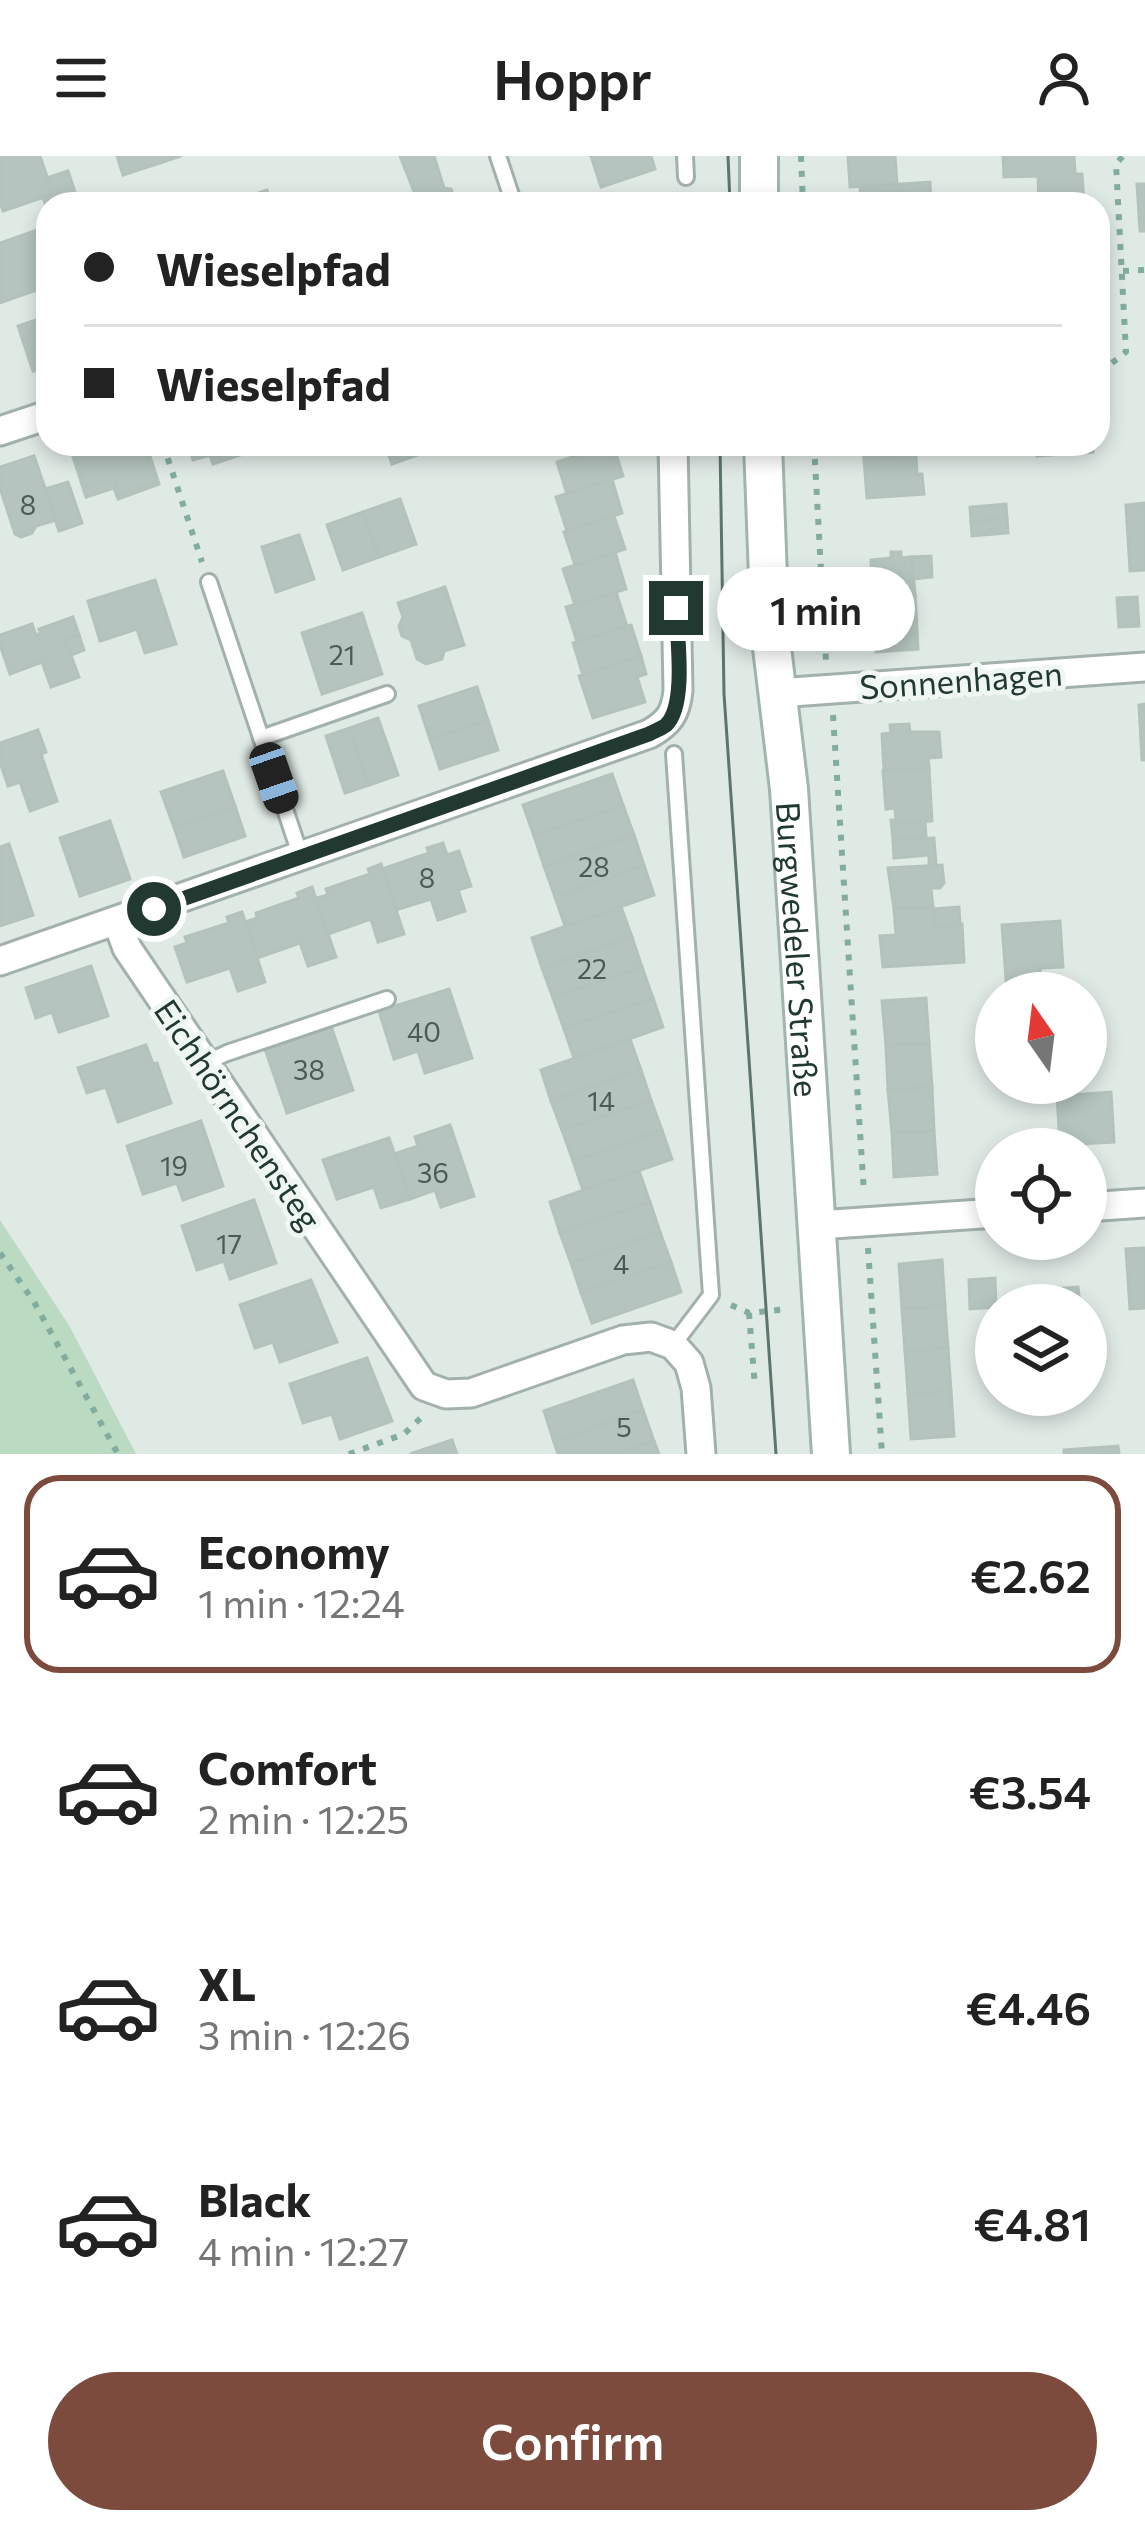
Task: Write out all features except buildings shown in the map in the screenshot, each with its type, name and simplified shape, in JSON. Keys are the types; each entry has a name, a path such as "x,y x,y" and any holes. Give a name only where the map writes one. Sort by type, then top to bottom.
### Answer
{"main road":[{"path":"759,156 759,192"},
{"name":"Burgwedeler Straße","path":"763,456 770,631 789,789 831,1454"}],"street":[{"path":"0,431 36,419"},
{"path":"0,961 666,725 676,709 678,690 674,456"},
{"name":"Sonnenhagen","path":"777,693 1145,667"},
{"name":"Eichhörnchensteg","path":"117,922 127,948 424,1386 446,1394"},
{"path":"1107,1206 1145,1203"},
{"path":"818,1225 975,1215"},
{"path":"446,1394 471,1393 623,1340 652,1337 673,1345 689,1363 696,1388 701,1454"}],"lane":[{"path":"498,156 510,192"},
{"path":"685,156 686,177"},
{"path":"208,582 301,857"},
{"path":"261,738 387,694"},
{"path":"673,1345 711,1295 674,754"},
{"path":"205,1063 387,999"}],"path":[{"path":"801,156 802,192"},
{"path":"1110,364 1126,352 1116,164 1123,156"},
{"path":"1123,271 1145,269"},
{"path":"167,456 208,582"},
{"path":"815,456 882,1454"},
{"path":"0,1253 34,1302 118,1454"},
{"path":"755,1388 749,1313 796,1309"},
{"path":"349,1454 404,1434 446,1394"}],"green space":[{"path":"0,1220 70,1327 136,1454 0,1454"}],"tram line":[{"path":"728,156 730,192"},
{"path":"720,456 724,694 776,1454"}],"route":[{"path":"154,909 666,725 676,709 678,690 676,608"}]}
